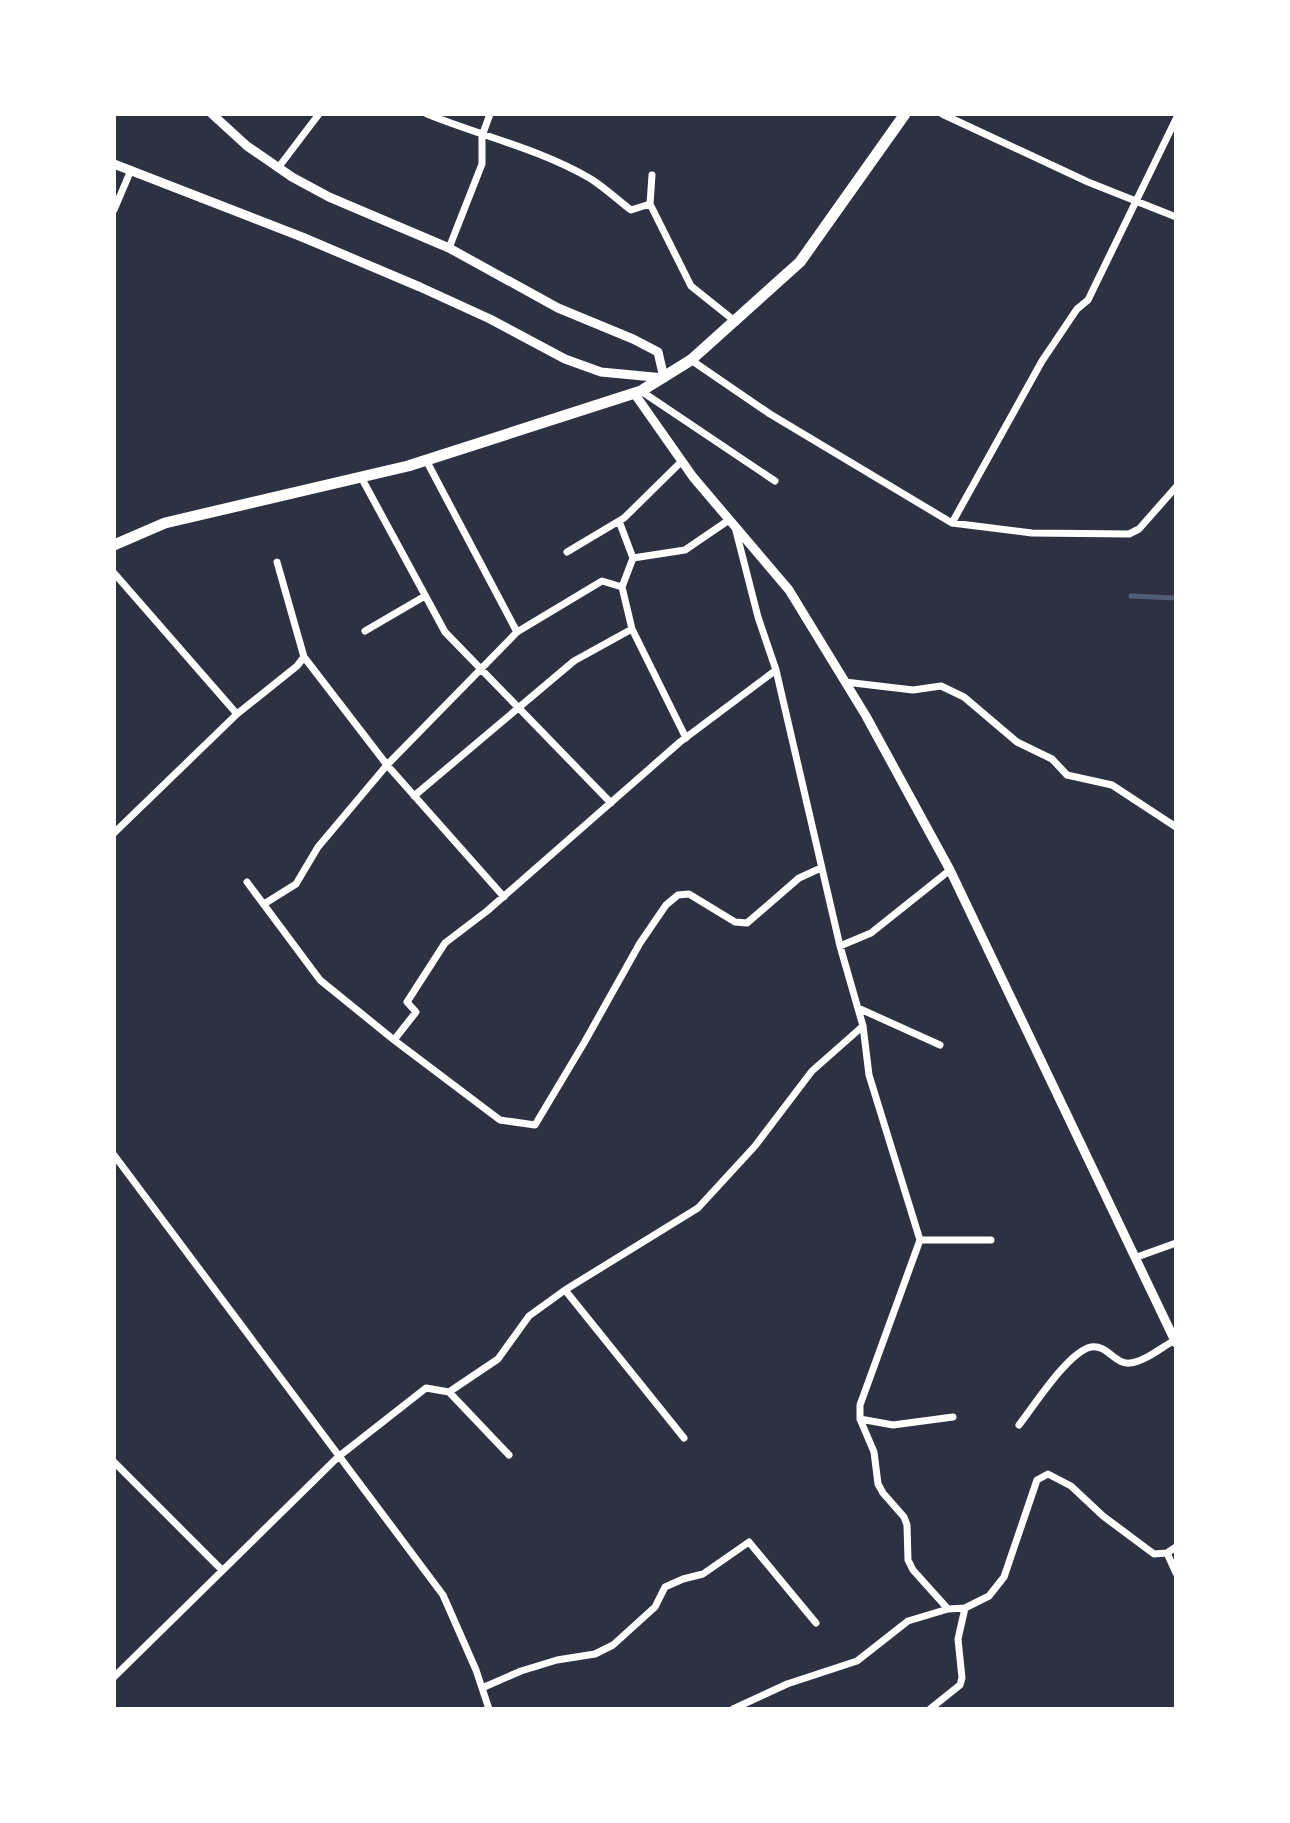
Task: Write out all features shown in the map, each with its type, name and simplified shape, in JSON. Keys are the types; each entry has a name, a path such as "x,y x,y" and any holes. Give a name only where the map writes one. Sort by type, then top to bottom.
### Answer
{"main road":[{"path":"114,545 165,523 426,460 638,392 664,378 736,322 800,262 905,114"}],"street":[{"path":"114,164 420,287 490,319 565,359 601,372 664,378 658,352 558,308 449,248 329,197 278,168 247,146 212,114"},
{"path":"278,168 319,114"},
{"path":"427,114 482,136 520,146 592,179 631,210 650,204"},
{"path":"449,248 482,164 482,136 490,114"},
{"path":"942,114 1088,182 1176,217"},
{"path":"952,523 1042,361 1077,309 1088,300 1176,119"},
{"path":"114,210 131,170"},
{"path":"652,175 650,204 691,286 736,322"},
{"path":"691,360 770,414 952,523 1032,533 1129,534 1139,529 1174,492"},
{"path":"638,392 682,461 736,531 789,590 845,682 950,870 1175,1342 1133,1363 1125,1363 1100,1347 1088,1348 1075,1355 1019,1425"},
{"path":"638,392 775,481"},
{"path":"426,460 517,632"},
{"path":"567,552 619,521 682,461"},
{"path":"361,477 445,632 611,803"},
{"path":"633,558 685,550 729,520"},
{"path":"619,521 633,558 622,587 632,629 686,738"},
{"path":"736,531 758,617 776,670 840,946 863,1026 869,1075 920,1240 860,1405 860,1419 874,1452 878,1484 907,1525 908,1560 913,1570 948,1609"},
{"path":"277,562 304,657 387,765 504,897"},
{"path":"114,573 237,714"},
{"path":"264,904 296,884 318,847 387,765 517,632 602,581 622,587"},
{"path":"365,631 425,596"},
{"path":"414,796 574,661 632,629"},
{"path":"114,833 237,714 304,657"},
{"path":"394,1040 416,1012 407,1002 445,943 504,897 686,738 776,670"},
{"path":"845,682 913,690 941,686 953,691 1017,742 1052,759 1067,775 1112,785 1176,827"},
{"path":"247,882 320,980 500,1120 535,1125 640,943 666,905 678,895 689,894 735,922 747,923 799,878 821,868"},
{"path":"840,946 871,933 950,870"},
{"path":"858,1008 940,1045"},
{"path":"449,1392 498,1359 529,1316 565,1290 698,1208 755,1146 812,1071 863,1026"},
{"path":"114,1155 443,1595 489,1709"},
{"path":"920,1240 991,1240"},
{"path":"1137,1257 1176,1243"},
{"path":"565,1290 684,1438"},
{"path":"114,1677 338,1457 426,1388 449,1392 509,1455"},
{"path":"860,1419 893,1425 953,1417"},
{"path":"114,1462 222,1570"},
{"path":"733,1709 787,1684 857,1661 908,1621 948,1609 965,1608 989,1596 1004,1577 1037,1480 1048,1474 1071,1486 1103,1516 1154,1554 1167,1553 1176,1547"},
{"path":"482,1688 521,1671 557,1660 595,1654 613,1645 655,1607 665,1587 703,1574 749,1542 816,1623"},
{"path":"1167,1553 1176,1573"},
{"path":"930,1709 960,1685 958,1639 965,1608"}],"waterway":[{"path":"1131,596 1176,598"}]}
